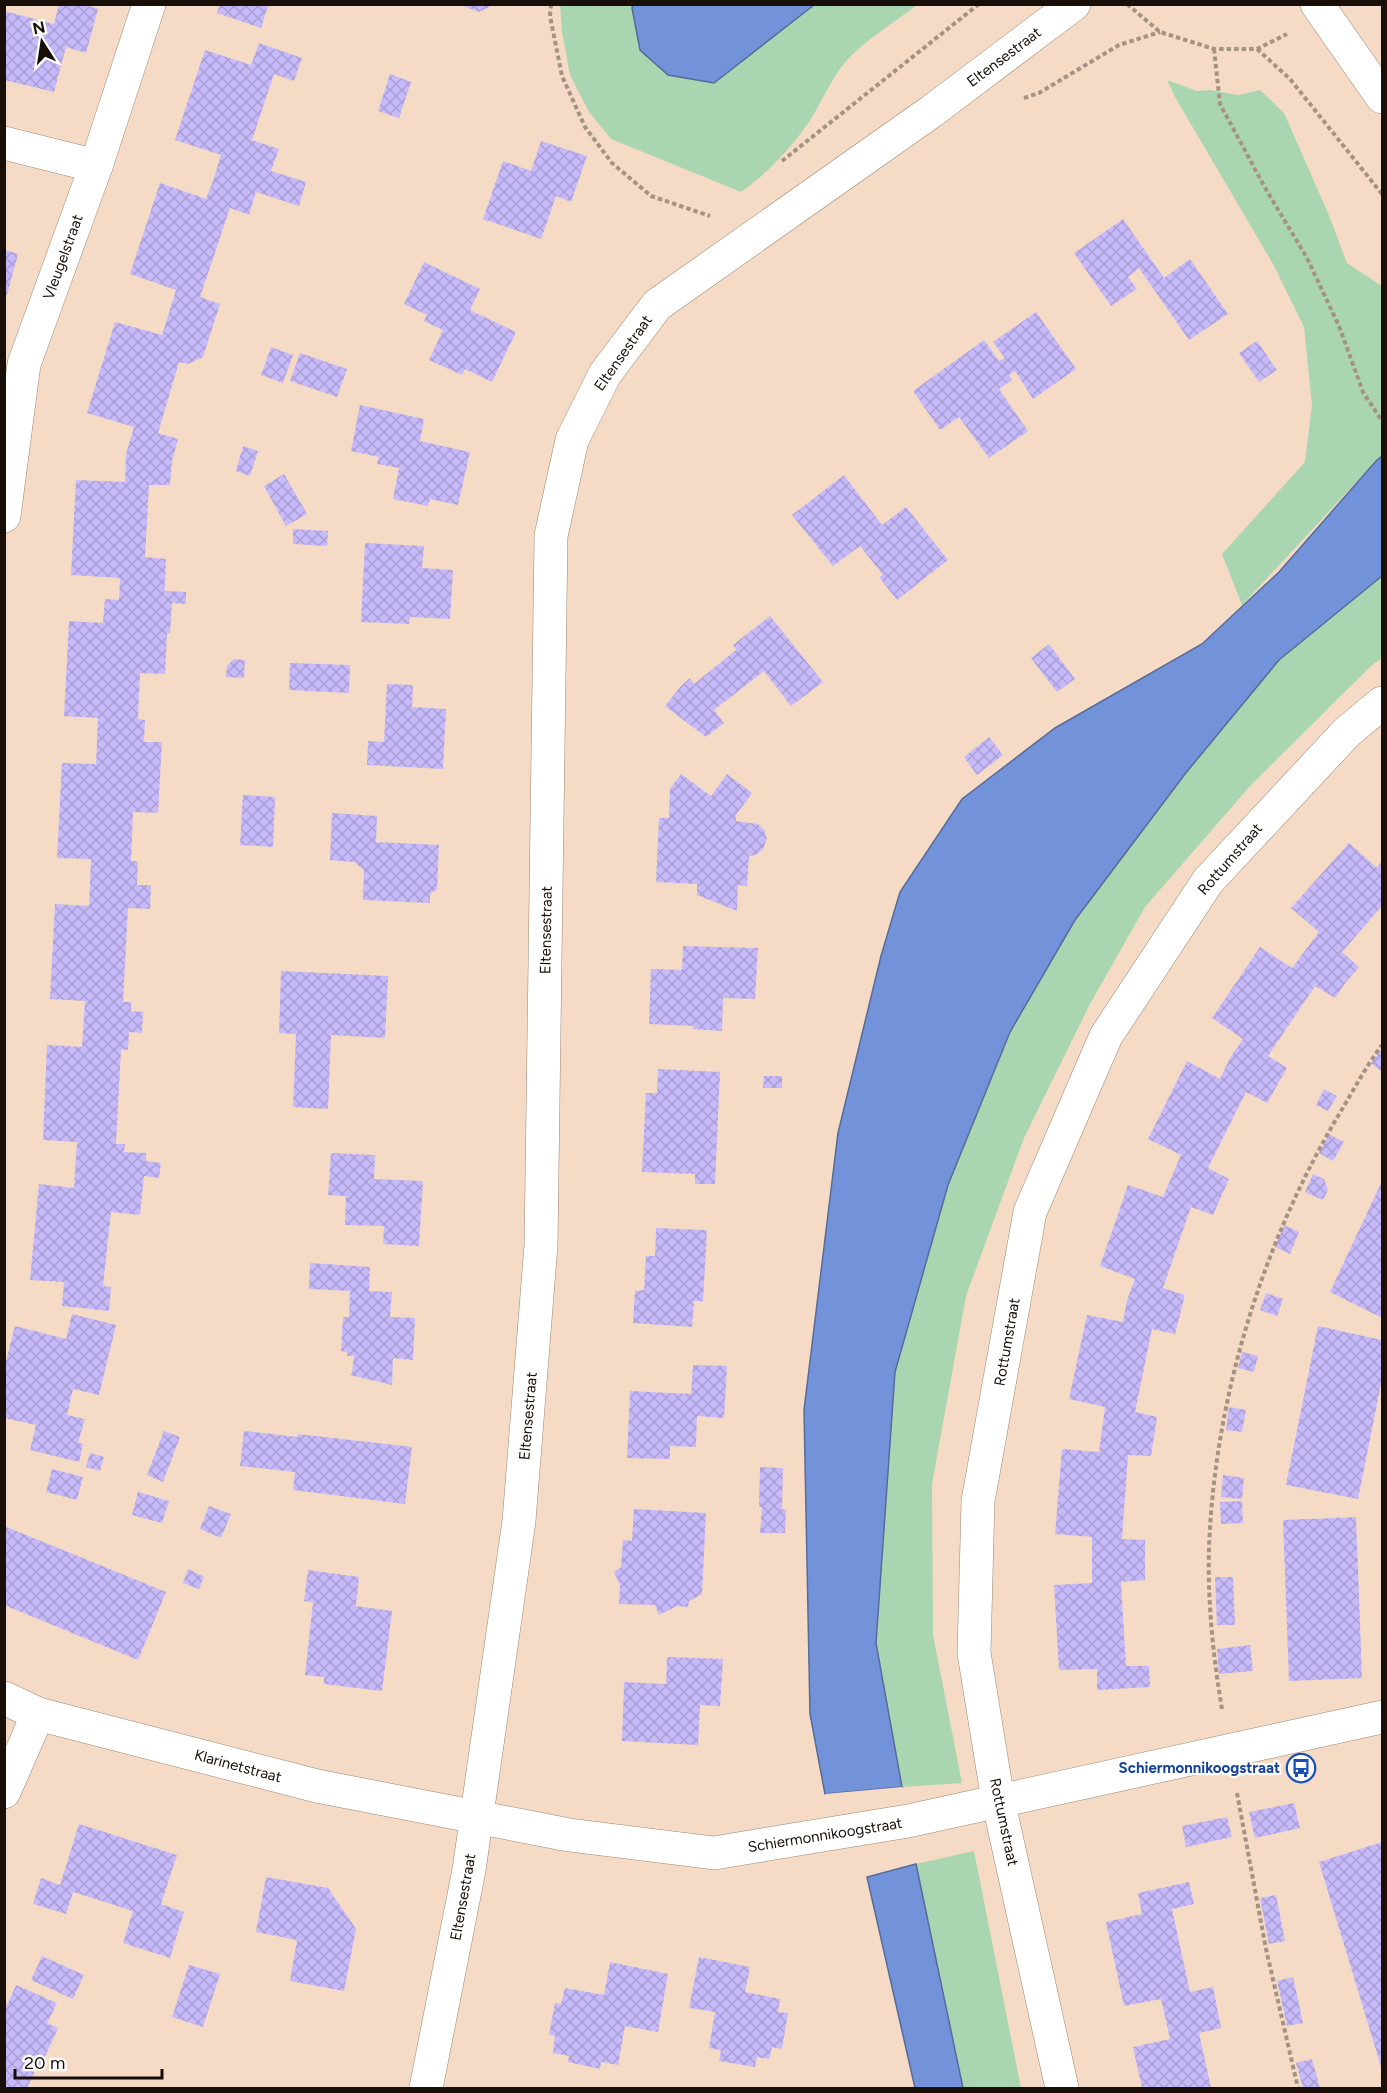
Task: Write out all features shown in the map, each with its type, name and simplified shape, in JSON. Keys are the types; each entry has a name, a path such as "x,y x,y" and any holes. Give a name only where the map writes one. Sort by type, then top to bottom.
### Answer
{"street":[{"name":"Vleugelstraat","path":"4,516 24,364 96,166 149,4"},
{"name":"Eltensestraat","path":"426,2088 469,1870 519,1521 542,1245 551,536 572,440 605,374 657,305 932,111 1074,4"},
{"path":"1321,10 1383,97"},
{"path":"4,143 96,166"},
{"name":"Rottumstraat","path":"1062,2088 998,1800 974,1653 978,1501 1030,1212 1106,1036 1208,881 1347,732 1383,703"},
{"name":"Klarinetstraat","path":"4,1698 38,1714 317,1786 476,1817"},
{"path":"4,1792 38,1714"},
{"name":"Schiermonnikoogstraat","path":"476,1817 569,1835 714,1853 908,1821 1383,1717"}],"path":[{"path":"550,4 550,16 562,76 585,126 612,163 651,196 714,217"},
{"path":"1127,4 1160,32 1214,49 1257,49 1321,10"},
{"path":"1214,49 1220,104 1264,186 1307,258 1339,326 1363,392 1383,421"},
{"path":"1257,49 1290,78 1383,194"},
{"path":"1298,2088 1266,1949 1229,1750 1216,1659 1210,1582 1209,1528 1228,1402 1241,1346 1277,1235 1324,1138 1369,1062 1383,1045"}],"green space":[{"path":"560,5 633,5 632,8 714,83 814,5 917,5 848,59 794,142 769,169 741,192 611,139 589,112 570,75 562,32"},
{"path":"1167,80 1197,91 1210,90 1238,95 1260,90 1284,113 1328,213 1347,263 1382,286 1382,456 1242,605 1222,554 1305,462 1312,405 1304,327 1273,264"},
{"path":"1382,576 1382,658 1371,666 1251,785 1145,907 1090,1004 1024,1138 966,1296 932,1484 933,1635 962,1783 902,1787 876,1643 895,1372 948,1185 1010,1032 1075,920 1185,774 1279,659"},
{"path":"974,1851 1021,2088 963,2088 916,1864"}],"water":[{"path":"633,4 814,5 714,83 668,75 640,50"},
{"path":"1382,456 1382,576 1279,660 1185,774 1075,920 1010,1032 948,1185 895,1372 876,1643 902,1787 825,1794 810,1714 804,1410 838,1133 881,956 900,892 962,799 1055,728 1202,644 1279,572"},
{"path":"916,1864 963,2088 915,2088 867,1877"}],"pier":[{"path":"902,1787 902,1790 826,1797 825,1794"}],"building":[{"path":"59,4 83,4 98,9 86,53 66,47 54,92 4,80 4,11 54,24"},
{"path":"220,4 268,6 261,28 217,13"},
{"path":"458,4 495,4 479,12"},
{"path":"259,43 302,58 294,81 274,74 252,140 279,149 271,171 306,182 299,206 256,192 249,215 230,208 200,297 220,304 203,357 188,364 179,362 158,433 178,439 172,461 170,485 149,485 145,557 166,559 164,603 165,591 186,592 186,604 172,603 170,633 167,633 165,674 140,673 138,719 145,720 144,742 162,742 158,813 133,812 131,861 138,861 137,885 151,885 150,909 128,908 123,1002 131,1002 131,1011 143,1012 142,1033 129,1032 128,1050 121,1049 116,1144 125,1144 124,1152 146,1153 146,1161 161,1163 159,1178 144,1176 140,1215 111,1212 103,1286 111,1287 109,1311 62,1306 64,1282 30,1280 39,1184 74,1188 77,1142 43,1140 47,1045 82,1047 85,1001 50,999 55,904 89,906 91,859 57,858 62,763 96,764 98,718 64,716 69,621 103,623 105,599 119,600 120,578 71,575 76,480 125,482 126,454 134,427 87,413 115,322 162,335 176,290 130,274 160,183 206,199 214,178 221,155 175,140 205,50 251,65"},
{"path":"390,74 411,82 399,118 378,111"},
{"path":"541,141 587,156 571,202 556,196 541,239 483,219 503,161 531,171"},
{"path":"1123,219 1164,278 1190,259 1228,314 1189,340 1139,268 1128,277 1137,289 1111,306 1074,253"},
{"path":"5,250 18,254 7,295 5,295"},
{"path":"424,262 480,289 470,310 516,332 492,382 465,369 462,375 429,360 443,330 424,321 427,315 404,304"},
{"path":"1036,312 1076,369 1033,399 1015,371 1009,375 1012,380 999,389 1028,431 989,458 959,417 940,430 913,391 984,340 999,361 1005,358 993,342"},
{"path":"1257,341 1277,370 1259,382 1239,353"},
{"path":"271,347 293,355 283,383 261,375"},
{"path":"300,353 347,369 337,397 290,381"},
{"path":"360,405 424,419 420,441 470,452 458,505 430,499 428,506 393,499 399,468 377,464 379,457 351,451"},
{"path":"243,446 258,451 250,476 236,471"},
{"path":"284,474 307,514 286,526 264,486"},
{"path":"844,475 882,525 906,507 948,560 897,600 879,577 883,575 860,546 833,566 792,515"},
{"path":"293,529 328,531 327,546 293,544"},
{"path":"365,543 424,546 422,568 453,570 450,619 410,617 409,624 361,622"},
{"path":"770,616 823,682 791,706 764,671 714,710 724,723 706,737 665,706 690,678 694,684 736,650 733,645"},
{"path":"1049,644 1075,679 1057,692 1031,658"},
{"path":"234,659 245,660 244,678 226,677 227,666"},
{"path":"290,663 350,665 349,693 289,690"},
{"path":"387,684 413,685 412,707 446,709 443,769 367,765 368,741 384,742"},
{"path":"989,737 1003,755 977,775 964,757"},
{"path":"681,774 711,796 727,774 752,793 736,815 736,821 758,824 764,830 767,838 763,849 756,855 749,856 747,886 738,885 737,911 697,895 697,884 656,882 659,818 669,818 670,789"},
{"path":"243,795 275,797 273,847 240,845"},
{"path":"332,813 377,816 376,842 439,845 437,889 430,894 430,903 363,900 364,870 354,862 330,860"},
{"path":"1349,843 1377,868 1382,861 1382,906 1342,952 1359,967 1335,998 1315,986 1268,1056 1287,1068 1267,1103 1246,1092 1208,1168 1229,1179 1213,1215 1191,1207 1163,1288 1185,1295 1175,1334 1152,1329 1135,1412 1157,1417 1151,1456 1128,1455 1122,1539 1145,1540 1145,1580 1121,1582 1126,1666 1149,1666 1150,1687 1097,1690 1097,1669 1059,1670 1054,1585 1092,1583 1092,1537 1055,1534 1062,1449 1099,1452 1105,1407 1069,1399 1087,1315 1123,1322 1127,1300 1135,1279 1100,1266 1128,1185 1163,1197 1181,1155 1148,1139 1187,1061 1220,1079 1243,1039 1212,1018 1260,947 1292,968 1319,932 1291,908"},
{"path":"683,946 758,948 755,999 723,998 722,1031 693,1029 693,1026 649,1024 651,969 682,970"},
{"path":"281,971 388,976 385,1038 331,1035 328,1109 293,1107 296,1034 279,1033"},
{"path":"1382,1049 1382,1072 1371,1063"},
{"path":"658,1069 720,1072 715,1184 695,1184 695,1174 642,1172 646,1093 657,1093"},
{"path":"764,1076 782,1076 782,1088 763,1088"},
{"path":"1324,1089 1337,1096 1328,1111 1316,1105"},
{"path":"1329,1134 1344,1142 1333,1161 1319,1153"},
{"path":"331,1153 375,1155 374,1179 423,1181 419,1246 383,1244 384,1226 345,1225 346,1196 328,1195"},
{"path":"1313,1174 1324,1179 1328,1190 1323,1200 1305,1192"},
{"path":"1382,1181 1382,1318 1330,1292"},
{"path":"1284,1225 1299,1232 1290,1254 1275,1247"},
{"path":"656,1228 707,1230 703,1301 694,1301 692,1327 633,1323 635,1291 644,1290 646,1256 655,1256"},
{"path":"310,1263 370,1267 369,1291 392,1292 390,1317 415,1318 413,1360 393,1358 392,1385 350,1375 354,1356 347,1356 347,1352 341,1351 343,1317 349,1317 350,1291 309,1289"},
{"path":"1266,1293 1283,1299 1277,1316 1260,1310"},
{"path":"72,1314 116,1325 99,1395 73,1389 67,1415 85,1419 78,1443 83,1444 79,1462 30,1450 36,1425 4,1418 4,1369 15,1326 66,1339"},
{"path":"1318,1326 1382,1340 1382,1379 1358,1499 1286,1485"},
{"path":"1242,1352 1258,1356 1254,1372 1238,1368"},
{"path":"693,1365 727,1366 724,1418 697,1416 696,1447 670,1446 670,1459 627,1458 630,1391 691,1394"},
{"path":"1229,1407 1246,1410 1242,1432 1226,1430"},
{"path":"164,1431 180,1437 163,1482 147,1475"},
{"path":"244,1431 298,1437 298,1434 412,1447 405,1504 293,1490 295,1472 240,1466"},
{"path":"90,1453 104,1457 100,1471 86,1467"},
{"path":"760,1467 783,1468 782,1509 786,1510 785,1533 760,1533 762,1507 759,1507"},
{"path":"52,1469 83,1477 77,1500 46,1492"},
{"path":"1223,1475 1244,1478 1242,1499 1221,1497"},
{"path":"138,1492 169,1501 162,1523 132,1515"},
{"path":"1242,1501 1243,1523 1221,1524 1220,1502"},
{"path":"209,1506 231,1514 221,1538 200,1529"},
{"path":"634,1509 706,1513 702,1594 689,1601 688,1607 677,1606 659,1615 655,1605 619,1604 620,1585 614,1572 621,1567 623,1540 632,1541"},
{"path":"1356,1517 1362,1678 1289,1681 1283,1520"},
{"path":"4,1526 166,1592 138,1660 4,1605"},
{"path":"188,1569 204,1577 199,1589 183,1583"},
{"path":"308,1570 359,1577 356,1606 392,1611 382,1691 324,1684 324,1677 305,1675 313,1602 304,1601"},
{"path":"1215,1577 1233,1577 1235,1625 1217,1625"},
{"path":"1250,1645 1253,1671 1219,1674 1217,1649"},
{"path":"667,1657 723,1659 720,1706 700,1705 698,1745 622,1741 624,1682 666,1684"},
{"path":"1294,1803 1300,1828 1255,1838 1249,1812"},
{"path":"1227,1817 1232,1837 1186,1847 1182,1826"},
{"path":"79,1824 177,1855 161,1904 184,1912 170,1958 123,1943 133,1911 73,1892 66,1914 33,1904 41,1878 60,1885"},
{"path":"1382,1842 1382,2070 1319,1862"},
{"path":"266,1877 328,1888 356,1929 344,1991 290,1981 297,1940 256,1932"},
{"path":"1189,1882 1194,1904 1172,1909 1190,1992 1213,1987 1221,2028 1199,2033 1211,2088 1142,2088 1133,2047 1170,2039 1161,1999 1124,2006 1106,1922 1142,1914 1138,1893"},
{"path":"1276,1895 1285,1941 1269,1944 1260,1898"},
{"path":"42,1956 84,1975 73,1999 31,1980"},
{"path":"699,1957 750,1967 745,1992 780,1999 778,2012 788,2013 782,2049 772,2047 769,2059 757,2057 755,2067 719,2061 721,2050 709,2048 715,2012 689,2008"},
{"path":"610,1962 668,1974 658,2032 625,2026 618,2065 601,2062 600,2069 568,2062 569,2056 553,2053 555,2036 549,2035 555,2003 561,2004 565,1988 604,1995"},
{"path":"189,1965 220,1974 203,2027 172,2017"},
{"path":"1293,1977 1303,2023 1287,2026 1277,1981"},
{"path":"16,1985 57,2003 47,2023 58,2028 39,2070 36,2069 27,2088 5,2088 5,2004 7,2005"},
{"path":"1312,2059 1320,2088 1303,2088 1296,2063"}],"place":[{"name":"Schiermonnikoogstraat","path":"1301,1768"}]}
